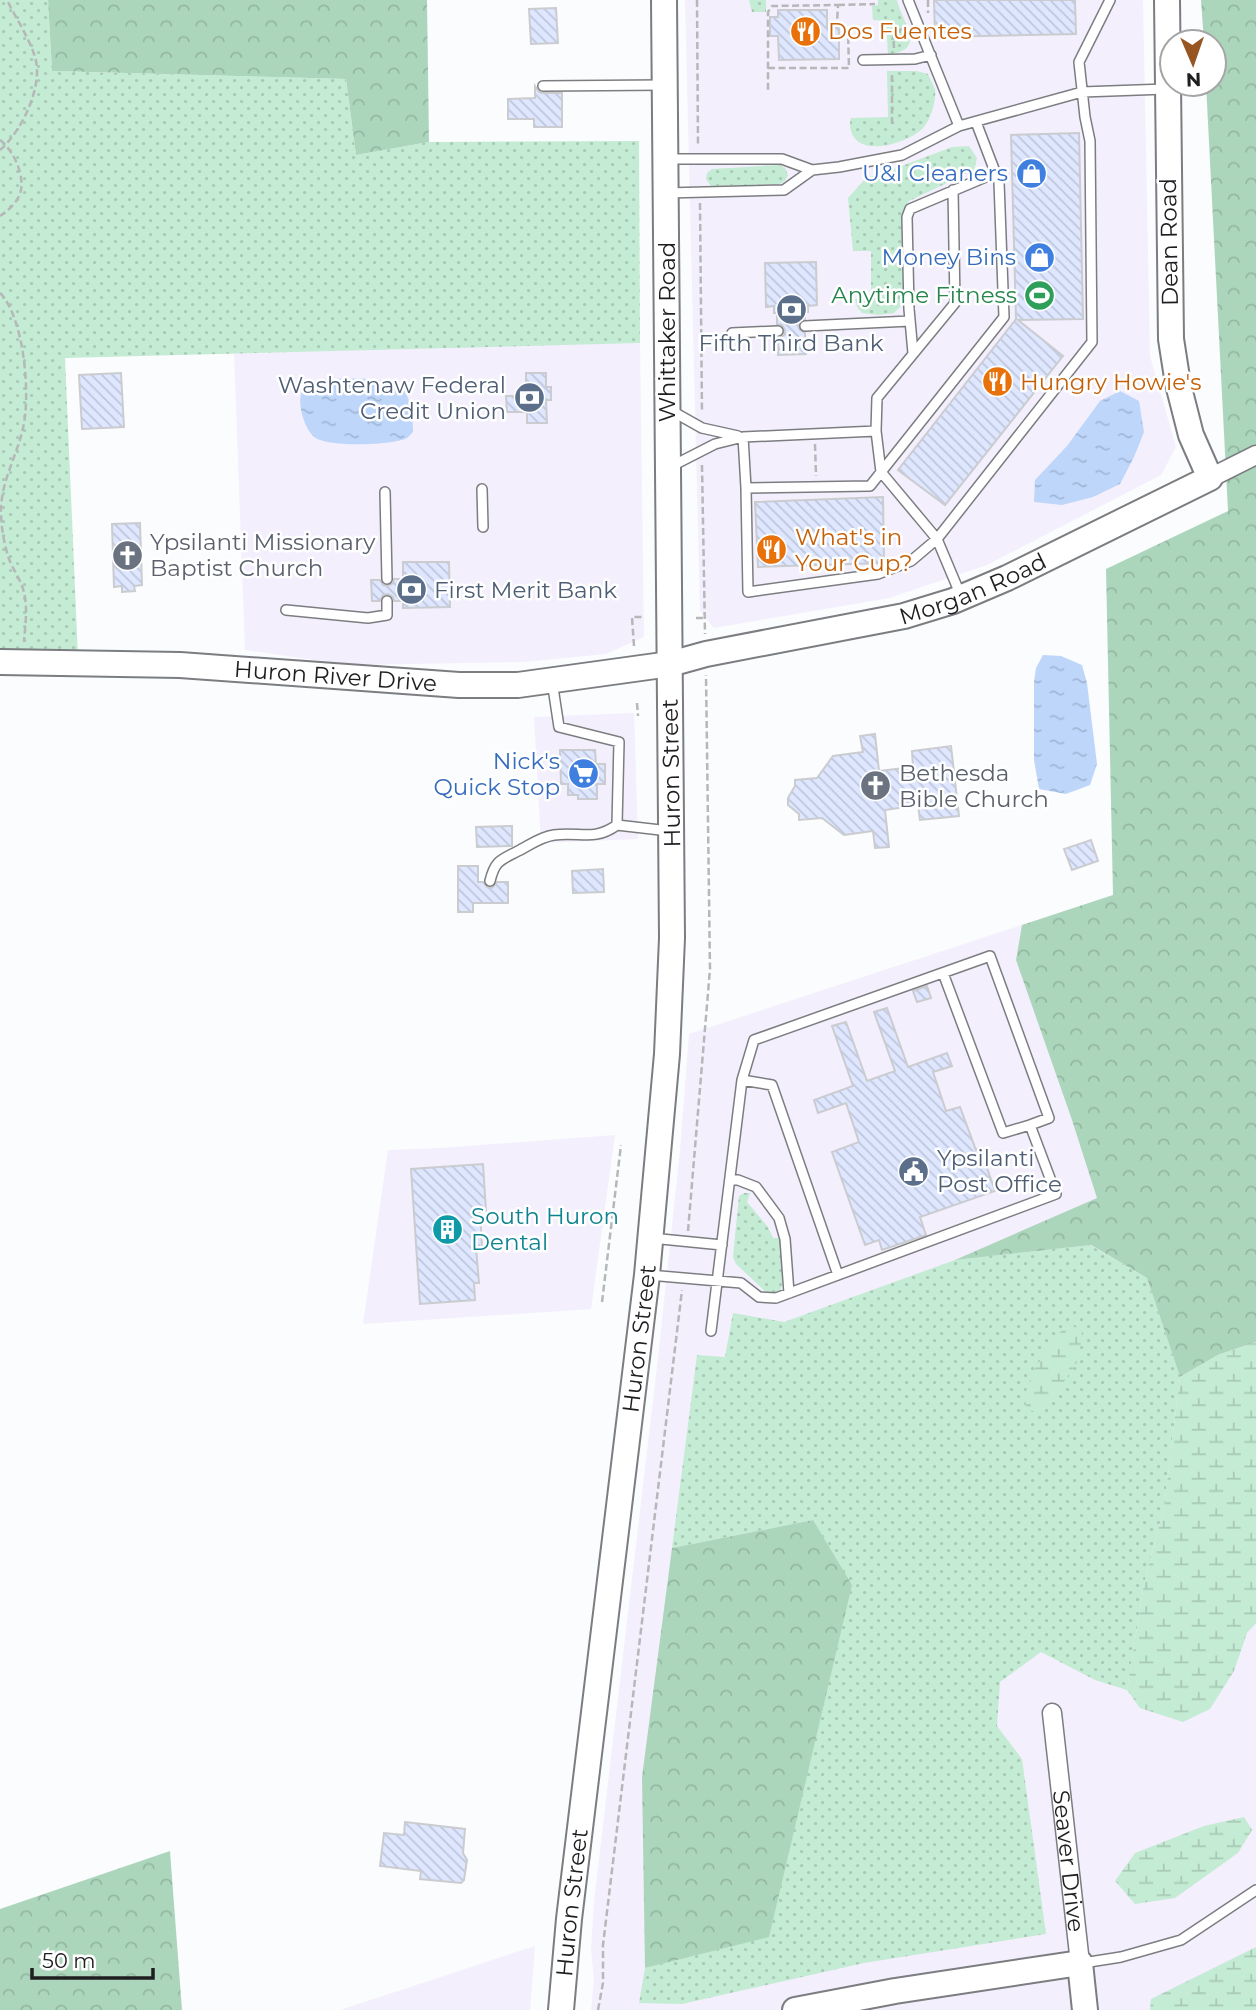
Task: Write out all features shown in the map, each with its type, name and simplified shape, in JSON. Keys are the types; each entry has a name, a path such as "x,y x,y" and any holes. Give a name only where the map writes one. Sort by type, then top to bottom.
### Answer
{"main road":[{"name":"Whittaker Road","path":"664,0 670,664"},
{"name":"Dean Road","path":"1167,0 1167,28"},
{"name":"Dean Road","path":"1168,98 1171,339 1178,384 1191,435 1210,478"},
{"name":"Morgan Road","path":"670,664 706,654 904,616 961,597 1007,578 1210,478"},
{"name":"Huron River Drive","path":"11,662 180,665 451,685 518,685 670,664"},
{"name":"Huron Street","path":"561,2010 570,1905 647,1275 667,1054 672,938 670,664"},
{"path":"795,2010 848,2007 1080,1963"},
{"name":"Seaver Drive","path":"1080,1963 1085,2010"}],"street":[{"name":"Morgan Road","path":"1210,478 1256,455"},
{"name":"Seaver Drive","path":"1052,1713 1080,1963"}],"lane":[{"path":"908,0 959,126"},
{"path":"743,437 748,592 878,574 911,561 937,539 1092,342 1090,141 1079,62 1110,0"},
{"path":"863,60 915,59 931,55"},
{"path":"543,86 665,85"},
{"path":"666,193 784,190 812,170 902,155 959,126 1082,92 1158,88"},
{"path":"746,488 870,486 1004,317 999,182 975,122"},
{"path":"665,159 782,159 812,170"},
{"path":"914,354 910,321 907,217 910,209 996,173"},
{"path":"953,190 955,303 877,398 876,431 881,472 937,539 961,597"},
{"path":"805,326 910,321"},
{"path":"732,334 778,331"},
{"path":"667,408 702,428 743,437"},
{"path":"668,469 715,444 743,437 876,431"},
{"path":"482,489 483,527"},
{"path":"385,492 387,579"},
{"path":"286,610 368,618 387,615 387,601"},
{"path":"552,680 559,727 619,742 617,825"},
{"path":"491,881 493,869 501,859 552,835 596,836 617,825 671,831"},
{"path":"711,1331 742,1080 754,1040 990,956 1049,1118 1003,1133 943,973"},
{"path":"742,1080 772,1085 838,1275"},
{"path":"647,1275 741,1283 759,1297 776,1298 1056,1194 1030,1125"},
{"path":"730,1180 756,1187 779,1218 785,1239 789,1293"},
{"path":"651,1238 722,1245"},
{"path":"1080,1963 1121,1957 1181,1940 1256,1891"}],"path":[{"path":"0,150 17,132 36,89 36,62 7,0"},
{"path":"696,0 698,159"},
{"path":"928,0 928,20"},
{"path":"768,93 768,12 772,6 876,4"},
{"path":"768,68 849,68 848,30 837,23 838,5"},
{"path":"894,51 893,34 906,27"},
{"path":"892,73 892,124"},
{"path":"0,140 16,160 21,175 21,190 17,200 0,216"},
{"path":"700,192 702,423"},
{"path":"0,293 6,298 16,319 23,349 25,391 23,427 4,482 1,509 9,559 24,594 11,662"},
{"path":"814,434 817,487"},
{"path":"696,618 705,620 702,457"},
{"path":"634,646 632,617 643,617"},
{"path":"689,1227 710,969 706,672"},
{"path":"637,703 638,716"},
{"path":"602,1302 621,1145"},
{"path":"598,2010 603,1983 603,1945 682,1291"}],"shaded area":[{"path":"685,0 1143,0 1150,356 1176,447 1161,475 987,565 889,598 714,628 700,611"},
{"path":"640,343 644,637 606,654 524,662 348,665 245,650 234,352"},
{"path":"634,713 638,839 541,843 534,717"},
{"path":"1256,852 1256,2010 591,2010 594,1980 591,1949 594,1902 658,1358 689,1034 1113,895"},
{"path":"615,1135 591,1309 363,1324 388,1150"},
{"path":"535,1946 530,2010 340,2010"}],"green space":[{"path":"0,0 48,0 52,71 346,79 356,155 429,142 639,141 640,343 65,358 78,657 0,654"},
{"path":"48,0 427,0 429,142 356,155 346,79 52,71"},
{"path":"749,0 766,0 766,12 752,12"},
{"path":"878,0 897,0 910,41 900,52 888,54 886,21 873,20 872,6 878,5"},
{"path":"1201,0 1256,0 1256,1342 1218,1355 1180,1377 1147,1278 1091,1245 955,1260 1097,1198 1016,960 1022,925 1113,895 1106,569 1228,511 1207,98 1228,98 1228,28 1203,28"},
{"path":"887,71 917,71 928,74 935,89 932,111 920,131 902,141 883,146 864,145 852,134 851,118 888,117"},
{"path":"969,146 977,158 974,170 909,201 901,216 903,293 900,307 894,313 862,313 855,299 871,299 871,251 853,251 848,198 866,178 952,147"},
{"path":"780,165 788,175 780,184 711,186 706,179 707,173 712,169"},
{"path":"750,1193 747,1202 768,1227 773,1238 781,1238 784,1275 781,1289 775,1293 767,1293 736,1264 733,1257 739,1196"},
{"path":"1090,1245 1147,1278 1180,1377 1164,1507 1144,1584 1127,1690 1095,1680 1041,1652 1000,1682 997,1726 1022,1759 1046,1934 864,1963 682,2004 639,2003 645,1968 769,1936 813,1520 672,1548 697,1355 725,1357 733,1313 784,1322 955,1260"},
{"path":"1071,1325 1082,1331 1079,1359 1054,1397 1036,1412 1026,1409 1025,1394 1034,1370 1057,1334"},
{"path":"1256,1342 1256,1623 1247,1633 1234,1671 1210,1709 1183,1722 1140,1708 1127,1690 1144,1584 1164,1507 1180,1377 1218,1355"},
{"path":"813,1520 852,1585 769,1937 645,1968 642,1777 672,1548"},
{"path":"1244,1817 1252,1830 1238,1853 1175,1898 1135,1904 1115,1881 1135,1853 1204,1826"},
{"path":"170,1851 182,2010 0,2010 0,1909"},
{"path":"1256,1947 1256,2010 1150,2010 1151,1999"}],"water":[{"path":"320,379 373,379 404,388 412,408 413,432 405,439 386,443 343,444 319,440 304,422 300,399 306,384"},
{"path":"1120,391 1139,401 1144,432 1120,484 1093,497 1062,505 1034,502 1035,480 1067,446 1100,401"},
{"path":"1043,655 1061,656 1082,665 1087,683 1097,764 1090,785 1066,794 1039,789 1034,760 1034,682 1036,668"}],"building":[{"path":"934,0 1075,0 1076,34 935,37"},
{"path":"556,8 558,43 531,44 529,9"},
{"name":"Dos Fuentes","path":"778,10 827,10 827,27 839,27 839,59 779,60 778,36 770,36 770,17 778,17"},
{"path":"535,86 542,93 562,93 562,127 534,127 534,119 508,119 508,99 535,98"},
{"path":"1079,133 1083,319 1018,320 1063,356 945,505 898,470 1016,319 1011,135"},
{"name":"Fifth Third Bank","path":"816,262 817,305 808,306 805,319 798,326 805,333 806,354 778,355 778,338 784,335 785,330 782,325 777,324 774,306 766,307 765,263"},
{"path":"121,373 124,427 82,429 79,375"},
{"name":"Washtenaw Federal Credit Union","path":"526,373 546,373 546,387 551,387 551,400 546,400 547,423 527,423 527,412 507,412 506,396 526,396"},
{"path":"883,497 884,563 758,567 755,502"},
{"name":"Ypsilanti Missionary Baptist Church","path":"140,523 142,585 134,586 135,591 122,592 122,586 114,587 112,524"},
{"name":"First Merit Bank","path":"403,562 449,562 450,607 403,608 403,601 394,601 388,594 383,595 380,601 372,601 371,580 380,580 383,585 388,586 394,579 403,579"},
{"name":"Bethesda Bible Church","path":"875,734 879,771 913,767 912,751 951,746 959,816 920,820 918,805 885,810 889,847 875,848 873,831 844,835 822,818 799,820 799,814 788,805 795,780 817,778 833,756 863,752 860,736"},
{"name":"Nick's Quick Stop","path":"560,750 595,750 596,764 605,764 605,784 597,784 597,799 578,799 578,795 568,795 568,784 561,784"},
{"path":"512,826 512,846 477,847 476,827"},
{"path":"1091,840 1098,861 1072,870 1064,849"},
{"path":"458,866 478,866 478,882 483,882 487,887 492,888 497,882 508,882 508,903 473,903 473,912 458,912"},
{"path":"603,869 604,892 573,893 572,871"},
{"path":"927,986 931,998 917,1002 913,991"},
{"name":"Ypsilanti Post Office","path":"887,1008 908,1067 947,1053 952,1066 933,1072 946,1111 960,1107 976,1150 980,1148 995,1191 920,1217 926,1235 882,1250 879,1240 865,1245 832,1152 859,1142 846,1103 818,1113 814,1100 853,1086 832,1026 846,1022 867,1081 895,1071 874,1012"},
{"name":"South Huron Dental","path":"483,1164 486,1211 480,1212 482,1247 476,1247 479,1283 474,1283 475,1300 420,1304 411,1169"},
{"path":"405,1822 465,1829 463,1853 467,1860 464,1880 461,1883 420,1879 421,1871 380,1866 384,1833 404,1835"}],"place":[{"name":"Dos Fuentes","path":"805,31"},
{"name":"U&I Cleaners","path":"1031,173"},
{"name":"Money Bins","path":"1039,257"},
{"name":"Anytime Fitness","path":"1040,295"},
{"name":"Fifth Third Bank","path":"791,309"},
{"name":"Hungry Howie's","path":"997,382"},
{"name":"Washtenaw Federal Credit Union","path":"529,398"},
{"name":"What's in Your Cup?","path":"772,550"},
{"name":"Ypsilanti Missionary Baptist Church","path":"127,555"},
{"name":"First Merit Bank","path":"411,590"},
{"name":"Nick's Quick Stop","path":"583,774"},
{"name":"Bethesda Bible Church","path":"876,786"},
{"name":"Ypsilanti Post Office","path":"914,1171"},
{"name":"South Huron Dental","path":"448,1229"}]}
